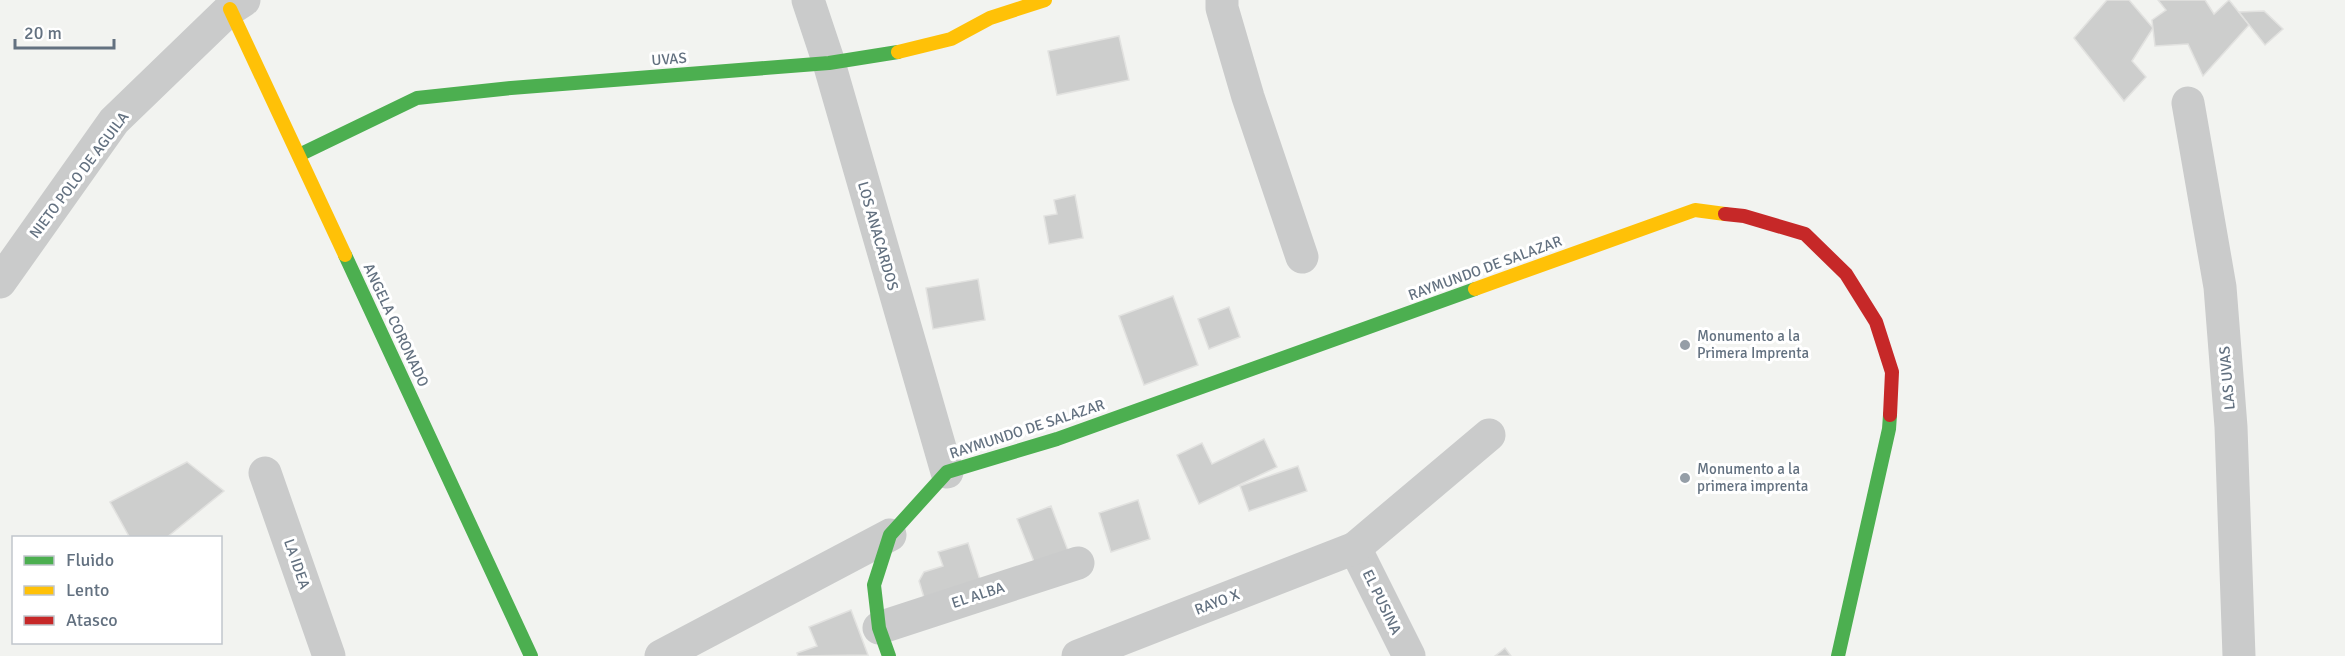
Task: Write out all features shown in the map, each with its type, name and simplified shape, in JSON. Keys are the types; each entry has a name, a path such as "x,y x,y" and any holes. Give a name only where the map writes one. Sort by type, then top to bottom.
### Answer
{"street":[{"name":"LOS ANACARDOS","path":"808,0 829,63 947,472"},
{"name":"UVAS","path":"299,155 417,98 523,87 829,63 951,39 990,18 1045,0"},
{"path":"1222,0 1222,8 1248,97 1302,257"},
{"name":"ANGELA CORONADO","path":"237,4 299,155 531,656"},
{"name":"NIETO POLO DE AGUILA","path":"0,282 114,121 237,4"},
{"name":"LAS UVAS","path":"2187,103 2220,287 2231,427 2239,656"},
{"name":"RAYMUNDO DE SALAZAR","path":"884,642 874,585 890,535 947,472 1057,439 1695,210 1744,216 1805,234 1846,274 1876,322 1892,372 1889,429 1838,656"},
{"name":"RAYO X","path":"1078,656 1355,548 1489,435"},
{"name":"LA IDEA","path":"265,473 328,656"},
{"path":"661,656 890,535"},
{"name":"EL PUSINA","path":"1355,548 1409,656"},
{"name":"EL ALBA","path":"884,642 1078,563"}],"building":[{"path":"2107,0 2129,0 2153,28 2132,61 2146,77 2124,101 2074,38"},
{"path":"2158,0 2205,0 2214,14 2229,0 2249,25 2203,76 2188,44 2155,46 2152,20 2166,10"},
{"path":"2264,11 2283,29 2265,45 2239,12"},
{"path":"1119,36 1129,80 1057,95 1048,51"},
{"path":"1075,195 1083,238 1049,244 1044,216 1057,214 1054,200"},
{"path":"978,279 985,320 933,329 926,288"},
{"path":"1173,296 1198,365 1144,385 1119,316"},
{"path":"1229,307 1240,337 1209,349 1198,319"},
{"path":"1264,439 1277,467 1199,504 1177,455 1202,443 1212,464"},
{"path":"187,462 224,491 168,536 129,536 110,502"},
{"path":"1298,466 1307,491 1249,511 1240,486"},
{"path":"1138,500 1150,539 1111,552 1099,513"},
{"path":"1051,506 1070,556 1037,569 1017,519"},
{"path":"968,543 982,586 926,604 919,581 924,572 943,566 938,552"},
{"path":"851,610 868,655 798,656 797,653 817,646 809,627"},
{"path":"1505,648 1511,656 1495,656"}],"traffic: fast":[{"path":"299,155 417,98 511,88 829,63 898,52"},
{"path":"345,255 531,656"},
{"path":"889,656 879,628 874,585 890,535 947,472 1057,439 1475,289"},
{"path":"1838,656 1889,429 1890,415"}],"traffic: slow":[{"path":"898,52 951,39 990,18 1045,0"},
{"path":"230,9 345,255"},
{"path":"1475,289 1695,210 1725,214"}],"traffic: jam":[{"path":"1725,214 1744,216 1805,234 1846,274 1876,322 1892,372 1890,415"}],"place":[{"name":"Monumento a la Primera Imprenta","path":"1685,345"},
{"name":"Monumento a la primera imprenta","path":"1685,478"}]}
